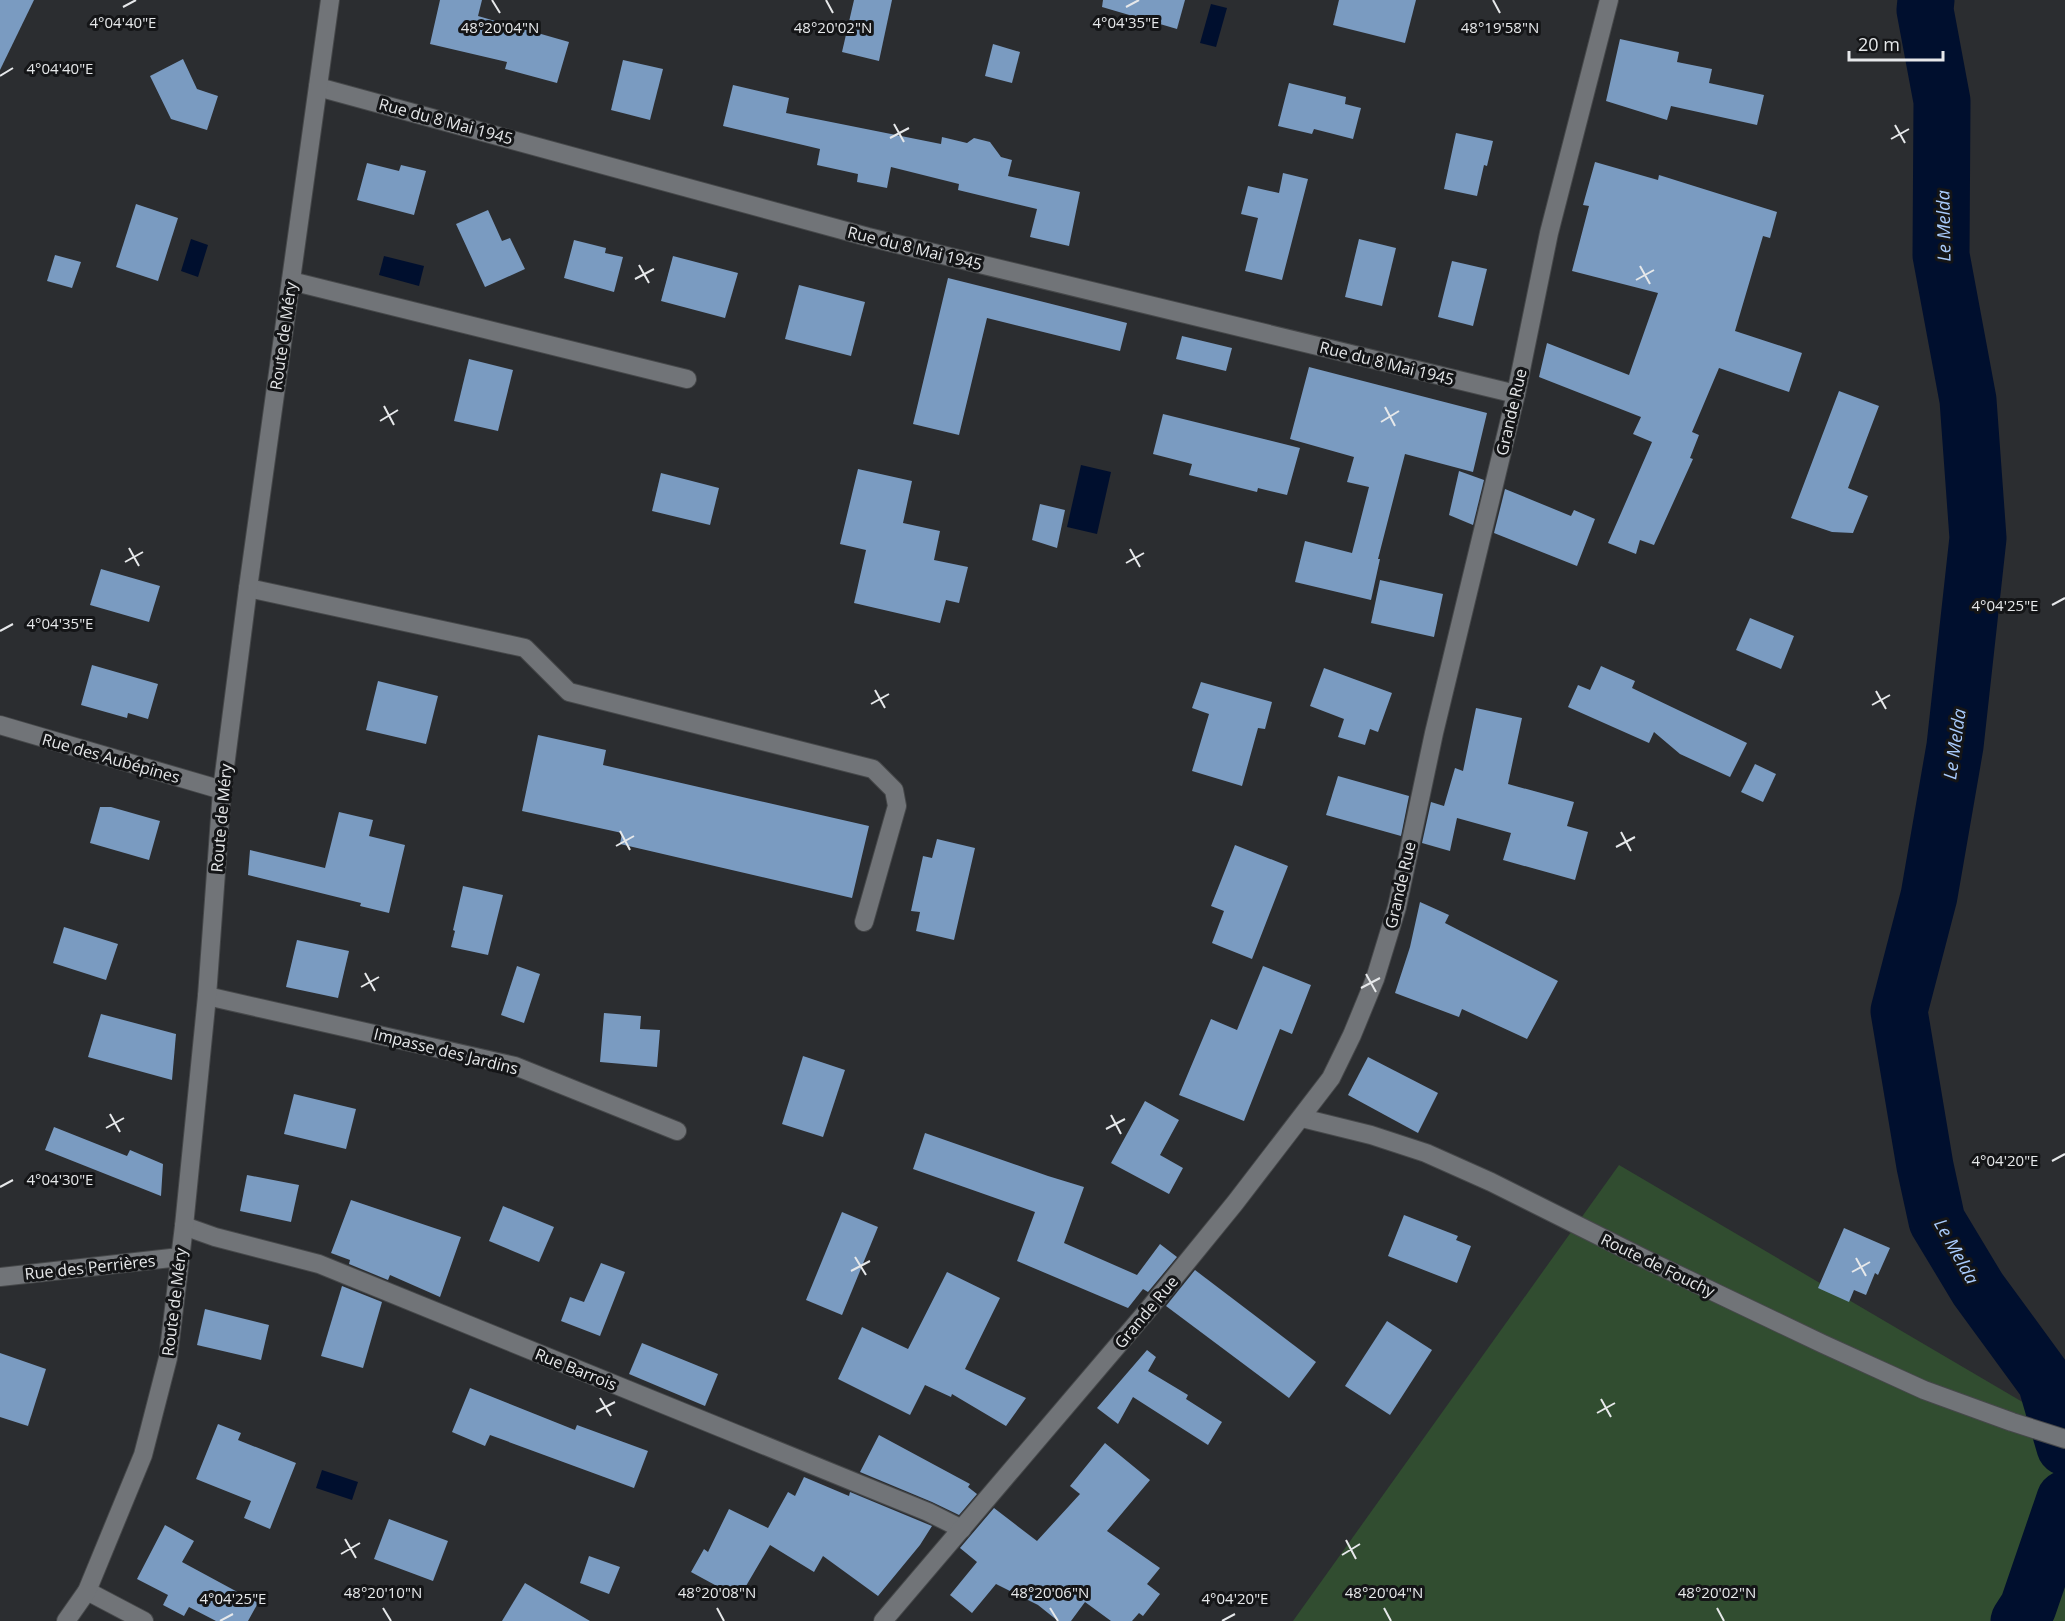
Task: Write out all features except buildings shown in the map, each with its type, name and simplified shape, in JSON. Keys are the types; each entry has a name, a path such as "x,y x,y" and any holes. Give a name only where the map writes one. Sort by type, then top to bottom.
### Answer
{"street":[{"name":"Route de Méry","path":"66,1621 87,1591 142,1455 168,1358 207,996 222,790 330,0"},
{"name":"Grande Rue","path":"883,1621 1147,1311 1302,1119 1331,1078 1352,1035 1375,979 1397,907 1434,734 1516,394 1549,233 1609,0"},
{"name":"Rue du 8 Mai 1945","path":"318,87 868,237 1516,394"},
{"path":"291,281 687,379"},
{"path":"248,588 525,648 569,692 873,769 894,790 897,806 864,922"},
{"name":"Rue des Aubépines","path":"0,725 222,790"},
{"name":"Impasse des Jardins","path":"207,996 515,1066 677,1131"},
{"name":"Route de Fouchy","path":"1302,1119 1371,1135 1426,1153 1491,1182 1833,1349 1924,1390 2012,1422 2065,1438"},
{"name":"Rue Barrois","path":"184,1226 215,1237 319,1264 963,1528"},
{"name":"Rue des Perrières","path":"0,1277 180,1257"},
{"path":"87,1591 144,1621"}],"green space":[{"path":"1619,1165 2065,1427 2065,1621 1293,1621"}],"water":[{"path":"1211,4 1227,8 1216,47 1200,43"},
{"path":"191,239 208,245 198,277 181,271"},
{"path":"384,256 424,266 419,286 379,275"},
{"path":"1081,465 1111,472 1097,534 1067,527"},
{"path":"322,1470 358,1482 352,1500 316,1488"}],"waterway":[{"name":"Le Melda","path":"1926,0 1925,10 1942,101 1941,255 1968,400 1978,538 1955,746 1929,896 1899,1011 1925,1166 1937,1221 1978,1289 2046,1382 2065,1447"},
{"name":"Le Melda","path":"2019,1621 2028,1607 2065,1499"}]}
